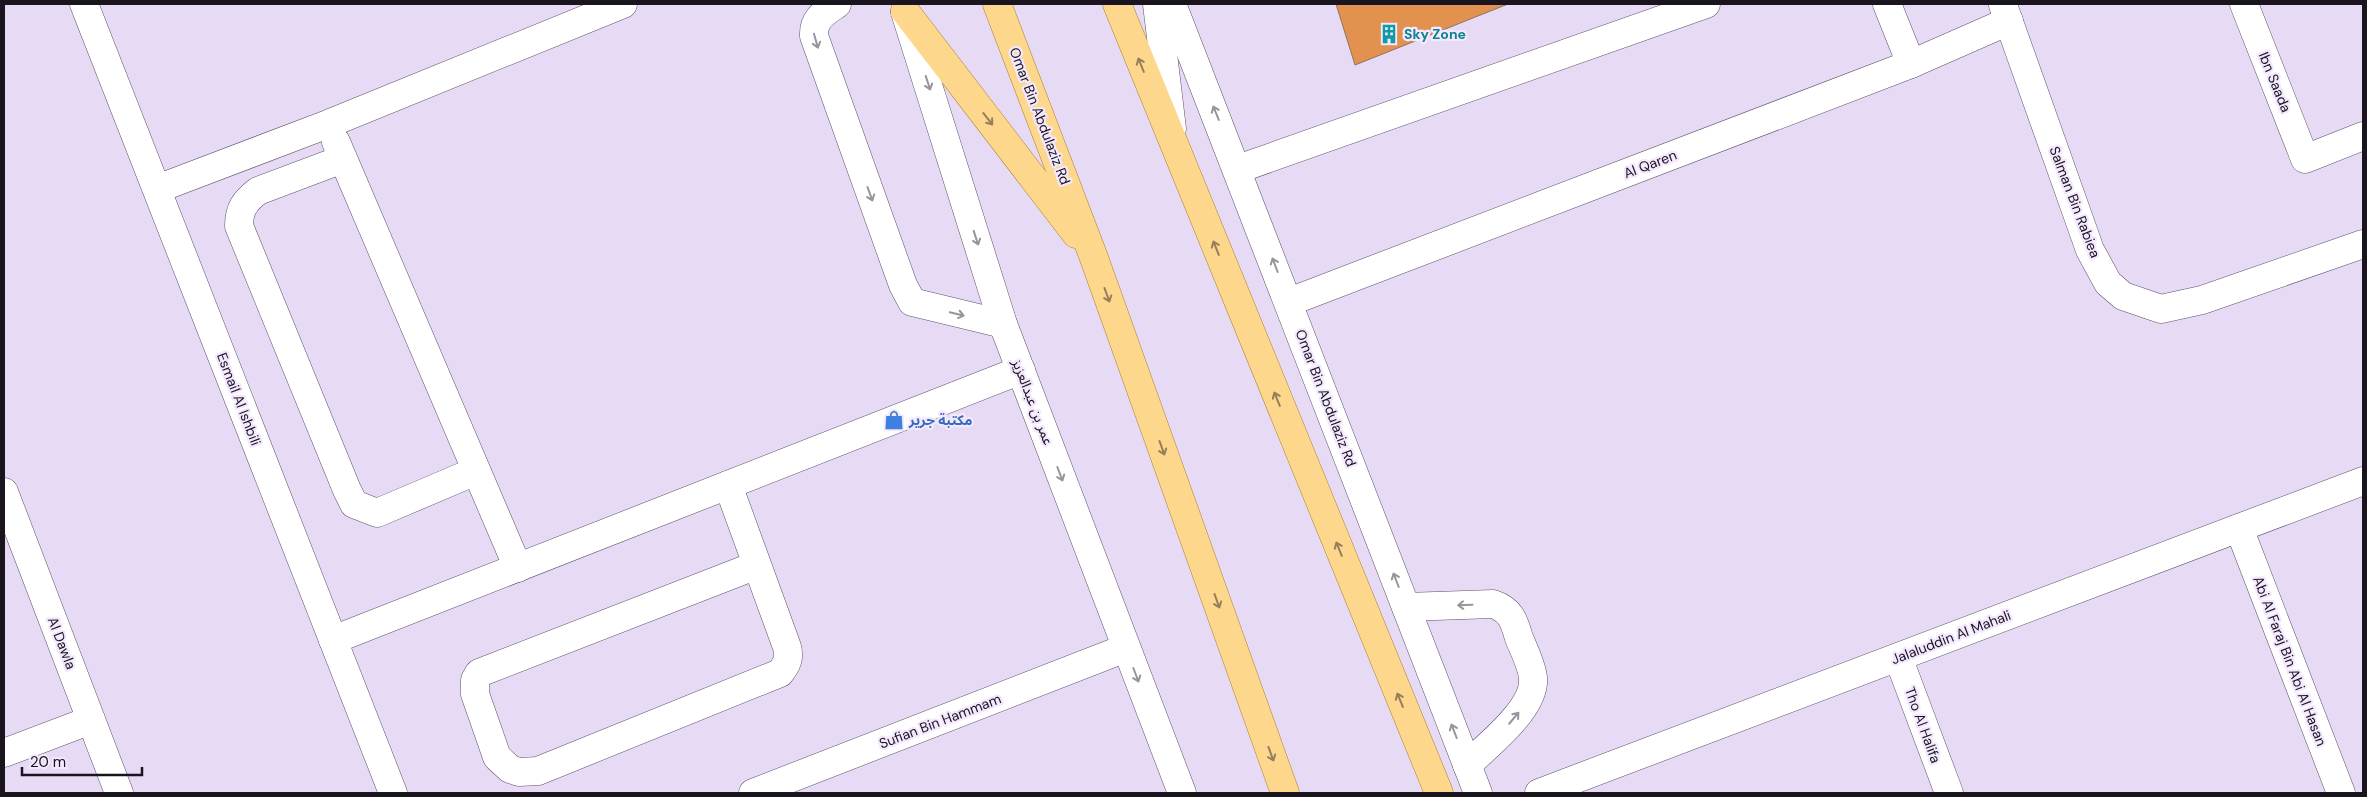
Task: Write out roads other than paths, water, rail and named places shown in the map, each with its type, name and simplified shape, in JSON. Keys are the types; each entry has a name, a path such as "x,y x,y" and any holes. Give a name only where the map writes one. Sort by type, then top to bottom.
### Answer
{"main road":[{"name":"Omar Bin Abdulaziz Rd","path":"997,4 1094,258 1285,793"},
{"path":"1116,4 1439,793"},
{"path":"903,7 1094,258"}],"street":[{"name":"Esmail Al Ishbili","path":"84,4 393,793"},
{"path":"157,189 328,124 624,4"},
{"path":"837,4 819,16 814,27 814,36 903,286 912,302 1003,324"},
{"path":"1157,4 1174,145"},
{"name":"Omar Bin Abdulaziz Rd","path":"1172,4 1238,169 1478,793"},
{"path":"1238,169 1706,4"},
{"path":"1887,4 1911,64"},
{"name":"Ibn Saada","path":"2244,4 2305,159 2361,144"},
{"name":"عمر بن عبدالعزيز","path":"903,7 1003,324 1182,793"},
{"name":"Al Qaren","path":"1289,302 1911,64 2006,12"},
{"name":"Salman Bin Rabiea","path":"2006,12 2090,250 2108,283 2124,296 2162,310 2202,300 2363,244"},
{"path":"328,124 518,568"},
{"path":"343,159 258,191 247,200 239,213 239,226 347,490 354,504 377,513 476,471"},
{"path":"333,640 1021,370"},
{"name":"Jalaluddin Al Mahali","path":"1539,793 2363,481"},
{"path":"728,485 757,565 789,655 786,665 780,673 538,771 519,772 510,768 497,757 475,694 475,680 479,674 757,565"},
{"name":"Al Dawla","path":"4,492 120,793"},
{"name":"Abi Al Faraj Bin Abi Al Hasan","path":"2240,528 2341,793"},
{"path":"1406,607 1493,604 1503,607 1512,616 1534,679 1527,703 1509,724 1467,765"},
{"name":"Sufian Bin Hammam","path":"753,793 1126,648"},
{"name":"Tho Al Halifa","path":"1898,657 1949,793"},
{"path":"4,754 91,720"}],"place":[{"name":"Sky Zone","path":"1389,34"},
{"name":"مكتبة جرير","path":"894,420"}]}
